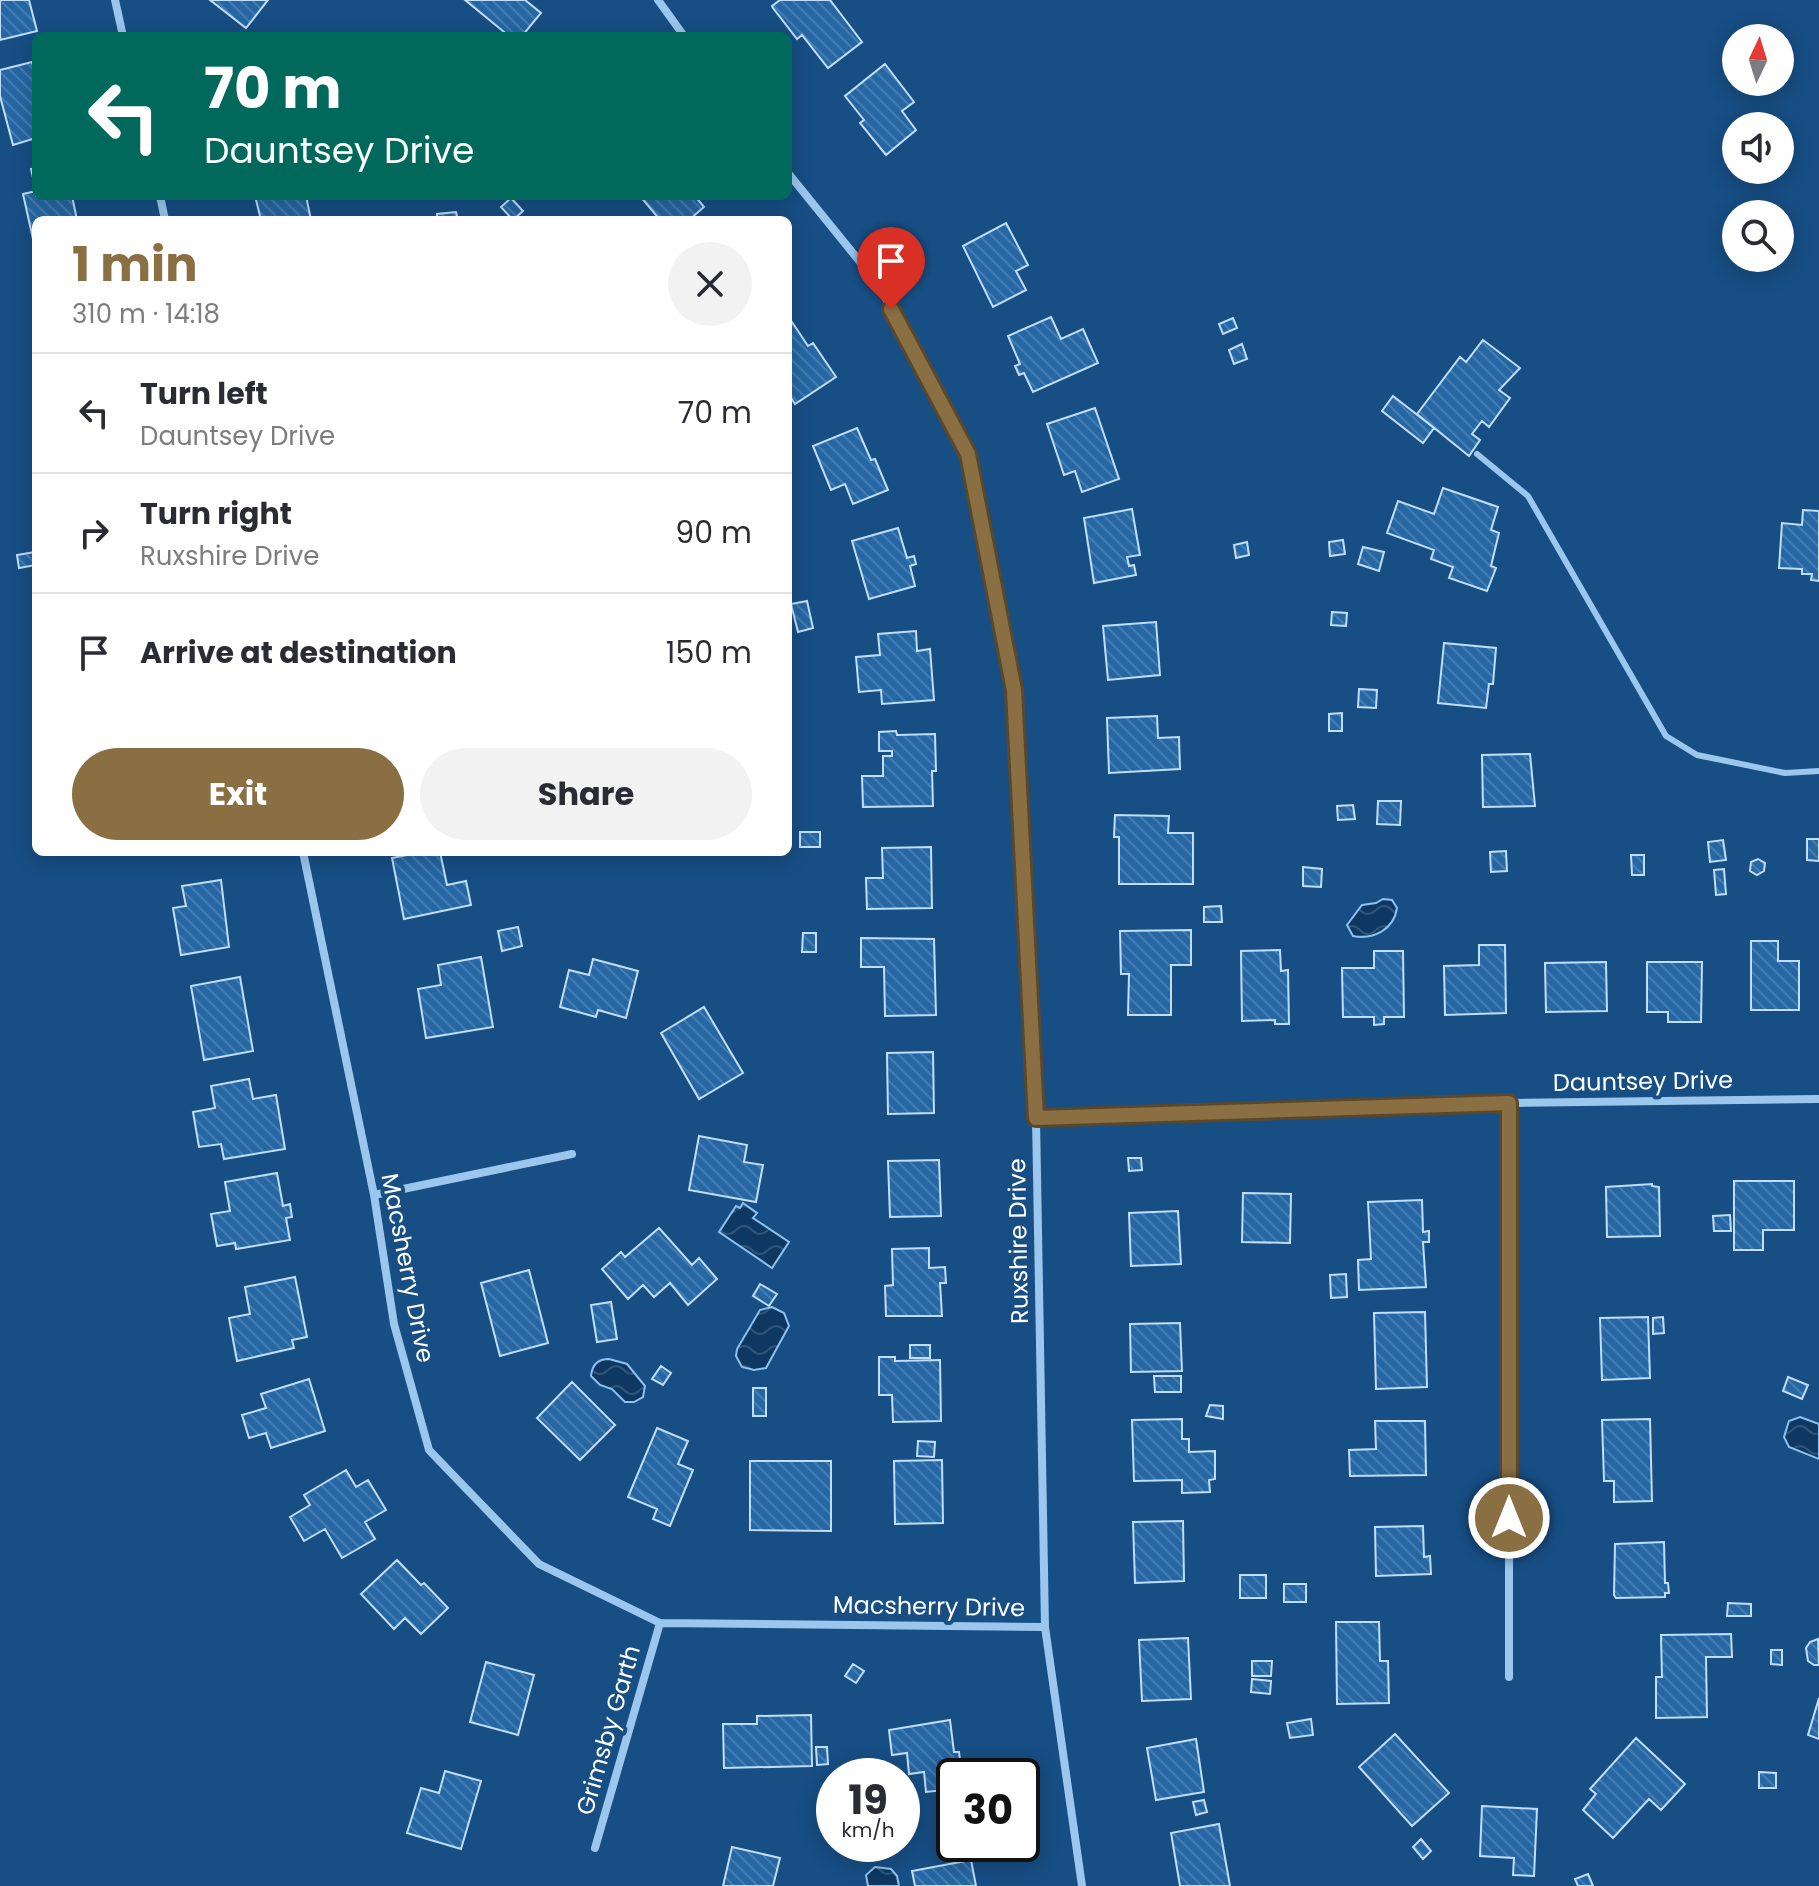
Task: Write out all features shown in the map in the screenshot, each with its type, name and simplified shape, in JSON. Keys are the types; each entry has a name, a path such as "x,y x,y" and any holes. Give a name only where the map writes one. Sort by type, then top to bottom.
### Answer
{"street":[{"path":"115,0 122,32"},
{"path":"658,0 681,32"},
{"name":"Ruxshire Drive","path":"792,178 878,284 968,454 1014,690 1036,1118 1045,1627 1082,1886"},
{"name":"Macsherry Drive","path":"304,856 374,1195 394,1324 429,1450 539,1564 660,1623 1045,1627"},
{"name":"Dauntsey Drive","path":"1036,1118 1509,1103 1819,1099"},
{"path":"1509,1103 1509,1677"},
{"path":"374,1195 572,1154"},
{"name":"Grimsby Garth","path":"595,1848 660,1623"}],"lane":[{"path":"1477,454 1528,496 1666,736 1697,755 1785,773 1819,771"}],"water":[{"path":"1383,899 1392,900 1397,908 1392,922 1375,934 1353,936 1347,925 1362,905"},
{"path":"743,1203 757,1213 753,1218 789,1242 772,1268 719,1232 736,1206 740,1208"},
{"path":"772,1307 784,1313 789,1326 766,1368 754,1370 742,1367 736,1356 737,1349 760,1310"},
{"path":"609,1359 627,1364 645,1386 643,1397 634,1402 625,1402 612,1389 600,1385 591,1376 596,1363"},
{"path":"1800,1417 1819,1424 1819,1459 1789,1447 1784,1437 1789,1421"},
{"path":"875,1867 891,1869 897,1876 899,1886 868,1886 866,1875"}],"building":[{"path":"0,0 29,0 37,31 0,40"},
{"path":"210,0 268,0 246,28"},
{"path":"465,0 525,0 541,13 525,32 504,32"},
{"path":"780,0 830,0 862,42 828,68 802,35 797,39 772,6"},
{"path":"32,62 32,139 13,145 0,96 0,70"},
{"path":"885,64 914,102 902,111 916,130 886,155 860,123 864,120 845,96"},
{"path":"32,192 32,200 73,200 76,216 32,216 32,234 23,194"},
{"path":"256,200 307,200 310,216 260,216"},
{"path":"513,200 523,211 517,216 509,216 501,207"},
{"path":"643,200 698,200 704,207 694,216 657,216"},
{"path":"456,212 457,216 437,216"},
{"path":"1006,223 1028,265 1016,271 1026,290 993,307 963,246"},
{"path":"1051,317 1061,339 1083,329 1098,363 1033,392 1024,373 1019,375 1015,366 1020,364 1008,336"},
{"path":"1233,318 1237,328 1223,334 1219,324"},
{"path":"792,322 808,346 813,343 836,377 795,404 792,399"},
{"path":"1483,340 1520,368 1499,390 1510,398 1489,427 1482,421 1472,434 1480,440 1469,456 1417,414 1460,357 1466,362"},
{"path":"1242,344 1247,359 1234,364 1229,350"},
{"path":"1393,396 1434,428 1423,443 1382,411"},
{"path":"1095,408 1119,479 1082,492 1075,471 1064,475 1047,424"},
{"path":"857,428 888,490 853,504 845,484 831,490 813,446"},
{"path":"1443,488 1498,507 1491,530 1499,533 1491,566 1496,568 1487,591 1449,578 1453,567 1431,559 1434,550 1387,533 1398,501 1434,514"},
{"path":"1132,509 1140,555 1127,557 1129,566 1134,565 1136,575 1094,583 1084,518"},
{"path":"1803,510 1819,511 1819,581 1811,580 1812,574 1802,574 1802,569 1779,568 1782,523 1802,525"},
{"path":"898,528 907,558 914,556 916,564 910,566 915,586 869,599 852,541"},
{"path":"1343,540 1345,554 1330,556 1329,542"},
{"path":"1247,542 1249,555 1236,558 1234,545"},
{"path":"1363,547 1384,552 1379,571 1358,564"},
{"path":"32,552 32,566 19,568 17,555"},
{"path":"807,601 813,628 798,632 792,604"},
{"path":"1332,612 1347,613 1346,626 1331,625"},
{"path":"1156,622 1160,675 1108,680 1103,626"},
{"path":"916,631 917,651 930,649 934,700 882,704 881,690 859,692 856,657 880,655 878,634"},
{"path":"1444,643 1496,648 1493,684 1489,684 1486,708 1438,703"},
{"path":"1359,689 1377,690 1376,708 1358,707"},
{"path":"1342,713 1342,731 1329,731 1329,714"},
{"path":"1157,716 1158,738 1179,737 1180,769 1109,773 1107,718"},
{"path":"896,731 897,735 935,734 933,806 863,807 862,776 883,776 883,756 892,756 892,751 879,751 879,732"},
{"path":"1530,754 1535,806 1483,807 1482,755"},
{"path":"1378,801 1401,801 1400,825 1377,824"},
{"path":"1353,805 1355,819 1338,820 1337,806"},
{"path":"1115,815 1169,816 1168,833 1193,833 1193,884 1119,884 1119,837 1114,837"},
{"path":"800,832 820,832 820,847 800,847"},
{"path":"1807,839 1819,839 1819,861 1807,860"},
{"path":"1723,840 1726,860 1710,862 1708,842"},
{"path":"931,847 932,908 867,909 866,878 883,878 882,848"},
{"path":"1506,851 1507,871 1491,872 1490,852"},
{"path":"1631,855 1644,855 1644,875 1632,875"},
{"path":"441,856 447,885 466,881 471,905 404,919 392,858"},
{"path":"1758,859 1765,863 1764,871 1757,875 1750,871 1751,862"},
{"path":"1303,867 1322,869 1321,887 1303,886"},
{"path":"1724,869 1726,894 1716,895 1714,870"},
{"path":"221,880 229,947 181,955 173,908 186,906 182,886"},
{"path":"1221,906 1222,922 1204,922 1204,907"},
{"path":"518,927 522,946 502,951 498,931"},
{"path":"1191,930 1191,965 1171,965 1171,1015 1128,1015 1129,974 1121,974 1120,931"},
{"path":"803,933 816,933 816,952 802,952"},
{"path":"861,938 934,939 936,1015 885,1016 884,967 861,967"},
{"path":"1751,941 1778,941 1778,961 1799,961 1799,1010 1751,1010"},
{"path":"1479,945 1505,945 1506,1013 1445,1015 1444,966 1479,965"},
{"path":"1280,950 1281,971 1288,970 1289,1024 1275,1024 1275,1020 1242,1021 1241,951"},
{"path":"1374,951 1403,951 1404,1017 1384,1017 1384,1024 1374,1025 1374,1017 1343,1017 1342,968 1374,968"},
{"path":"481,957 493,1027 426,1038 418,989 441,985 438,965"},
{"path":"593,959 638,971 626,1018 598,1010 596,1017 560,1007 569,970 589,975"},
{"path":"1606,962 1607,1011 1546,1012 1545,963"},
{"path":"1647,962 1702,962 1701,1022 1668,1022 1668,1012 1647,1012"},
{"path":"240,977 253,1051 204,1060 191,986"},
{"path":"704,1007 743,1073 699,1099 661,1033"},
{"path":"933,1052 934,1113 888,1114 887,1053"},
{"path":"249,1079 253,1099 276,1095 285,1149 224,1159 221,1144 199,1147 193,1112 215,1108 211,1086"},
{"path":"699,1136 747,1145 744,1162 763,1165 756,1202 689,1190"},
{"path":"1128,1158 1141,1158 1142,1170 1129,1171"},
{"path":"939,1160 941,1216 890,1217 888,1161"},
{"path":"277,1173 283,1206 290,1204 292,1217 286,1218 290,1240 236,1249 235,1243 217,1246 211,1214 230,1211 225,1182"},
{"path":"1734,1181 1794,1181 1794,1230 1763,1230 1763,1250 1734,1250"},
{"path":"1652,1184 1659,1187 1660,1236 1607,1237 1606,1187"},
{"path":"1243,1193 1291,1194 1290,1243 1242,1242"},
{"path":"1422,1200 1423,1232 1429,1231 1429,1242 1423,1242 1426,1287 1359,1290 1358,1260 1371,1259 1368,1202"},
{"path":"1178,1211 1181,1264 1131,1266 1129,1213"},
{"path":"1730,1215 1731,1231 1714,1231 1713,1216"},
{"path":"659,1228 692,1265 699,1258 717,1279 688,1305 670,1283 654,1297 643,1285 628,1299 602,1269 621,1252 625,1257"},
{"path":"929,1248 929,1268 945,1267 946,1283 940,1283 942,1316 886,1316 885,1286 893,1285 892,1249"},
{"path":"529,1270 548,1343 500,1356 481,1283"},
{"path":"1346,1274 1347,1297 1331,1298 1330,1275"},
{"path":"295,1277 307,1337 292,1340 294,1348 237,1361 229,1318 250,1314 245,1287"},
{"path":"760,1284 777,1294 769,1306 753,1296"},
{"path":"611,1302 617,1339 597,1342 591,1305"},
{"path":"1425,1312 1427,1387 1376,1389 1374,1313"},
{"path":"1648,1317 1650,1378 1602,1380 1600,1318"},
{"path":"1663,1317 1664,1333 1653,1334 1653,1318"},
{"path":"1180,1323 1182,1371 1131,1372 1130,1324"},
{"path":"910,1345 930,1345 930,1358 910,1358"},
{"path":"879,1357 895,1357 895,1361 940,1360 941,1421 893,1422 892,1395 879,1395"},
{"path":"661,1366 671,1373 663,1385 652,1379"},
{"path":"1154,1376 1181,1376 1181,1392 1155,1392"},
{"path":"1788,1377 1808,1385 1802,1399 1783,1391"},
{"path":"309,1379 325,1431 271,1448 266,1433 249,1438 242,1415 266,1408 261,1394"},
{"path":"572,1382 615,1425 580,1460 537,1418"},
{"path":"753,1388 766,1388 766,1416 753,1416"},
{"path":"1210,1405 1223,1406 1223,1419 1206,1416"},
{"path":"1182,1419 1182,1439 1189,1439 1189,1452 1215,1451 1215,1479 1209,1480 1210,1492 1182,1493 1182,1480 1134,1481 1132,1420"},
{"path":"1650,1419 1652,1501 1614,1502 1614,1481 1604,1481 1602,1420"},
{"path":"1375,1421 1425,1421 1426,1475 1350,1476 1349,1450 1376,1449"},
{"path":"657,1428 688,1441 678,1464 693,1470 670,1526 653,1519 657,1509 628,1497"},
{"path":"918,1441 935,1442 934,1457 917,1456"},
{"path":"942,1460 943,1523 895,1524 894,1461"},
{"path":"750,1461 831,1461 831,1531 750,1530"},
{"path":"346,1470 356,1487 368,1480 386,1510 365,1522 375,1539 342,1558 325,1529 304,1541 290,1517 310,1505 304,1495"},
{"path":"1183,1521 1184,1581 1135,1583 1133,1522"},
{"path":"1423,1526 1424,1557 1430,1556 1431,1574 1376,1576 1375,1527"},
{"path":"1664,1542 1665,1583 1668,1583 1669,1593 1665,1593 1665,1597 1616,1598 1615,1544"},
{"path":"397,1560 448,1608 421,1634 405,1618 394,1629 361,1594"},
{"path":"1240,1575 1266,1575 1266,1598 1240,1598"},
{"path":"1284,1584 1306,1584 1306,1602 1284,1602"},
{"path":"1728,1603 1751,1604 1751,1616 1727,1616"},
{"path":"1336,1622 1379,1622 1380,1661 1388,1661 1389,1703 1337,1704"},
{"path":"1731,1634 1732,1657 1706,1657 1707,1717 1656,1718 1656,1677 1662,1677 1661,1635"},
{"path":"1188,1638 1191,1699 1142,1701 1139,1640"},
{"path":"1818,1639 1819,1665 1814,1665 1808,1661 1806,1648"},
{"path":"1771,1650 1782,1650 1782,1665 1771,1664"},
{"path":"1252,1661 1272,1661 1271,1676 1252,1676"},
{"path":"486,1662 534,1675 518,1735 470,1722"},
{"path":"853,1664 864,1671 856,1683 845,1676"},
{"path":"1252,1679 1271,1681 1270,1694 1251,1692"},
{"path":"1819,1698 1819,1739 1808,1735"},
{"path":"811,1715 812,1766 724,1768 723,1724 757,1724 757,1716"},
{"path":"1311,1719 1313,1735 1290,1738 1287,1723"},
{"path":"950,1720 954,1752 959,1752 960,1758 936,1758 936,1791 926,1792 924,1772 920,1773 920,1758 907,1758 907,1753 892,1755 889,1730"},
{"path":"1395,1734 1449,1793 1412,1826 1359,1767"},
{"path":"1636,1738 1685,1784 1661,1810 1649,1799 1613,1838 1583,1810 1596,1794 1590,1789"},
{"path":"1196,1739 1204,1792 1156,1800 1147,1748"},
{"path":"816,1747 827,1747 828,1758 817,1758"},
{"path":"445,1771 481,1781 461,1849 407,1833 421,1788 439,1793"},
{"path":"1759,1772 1776,1773 1776,1788 1759,1788"},
{"path":"1204,1800 1207,1812 1196,1815 1193,1802"},
{"path":"1482,1806 1537,1809 1534,1876 1513,1875 1514,1858 1480,1856"},
{"path":"1219,1824 1230,1886 1180,1886 1171,1833"},
{"path":"1421,1839 1431,1851 1423,1859 1413,1847"},
{"path":"732,1847 780,1858 773,1886 723,1886"},
{"path":"971,1862 976,1886 915,1886 912,1871"},
{"path":"1588,1874 1593,1886 1578,1886 1575,1879"}],"route":[{"path":"891,309 968,454 1014,690 1036,1118 1509,1103 1509,1518"}]}
